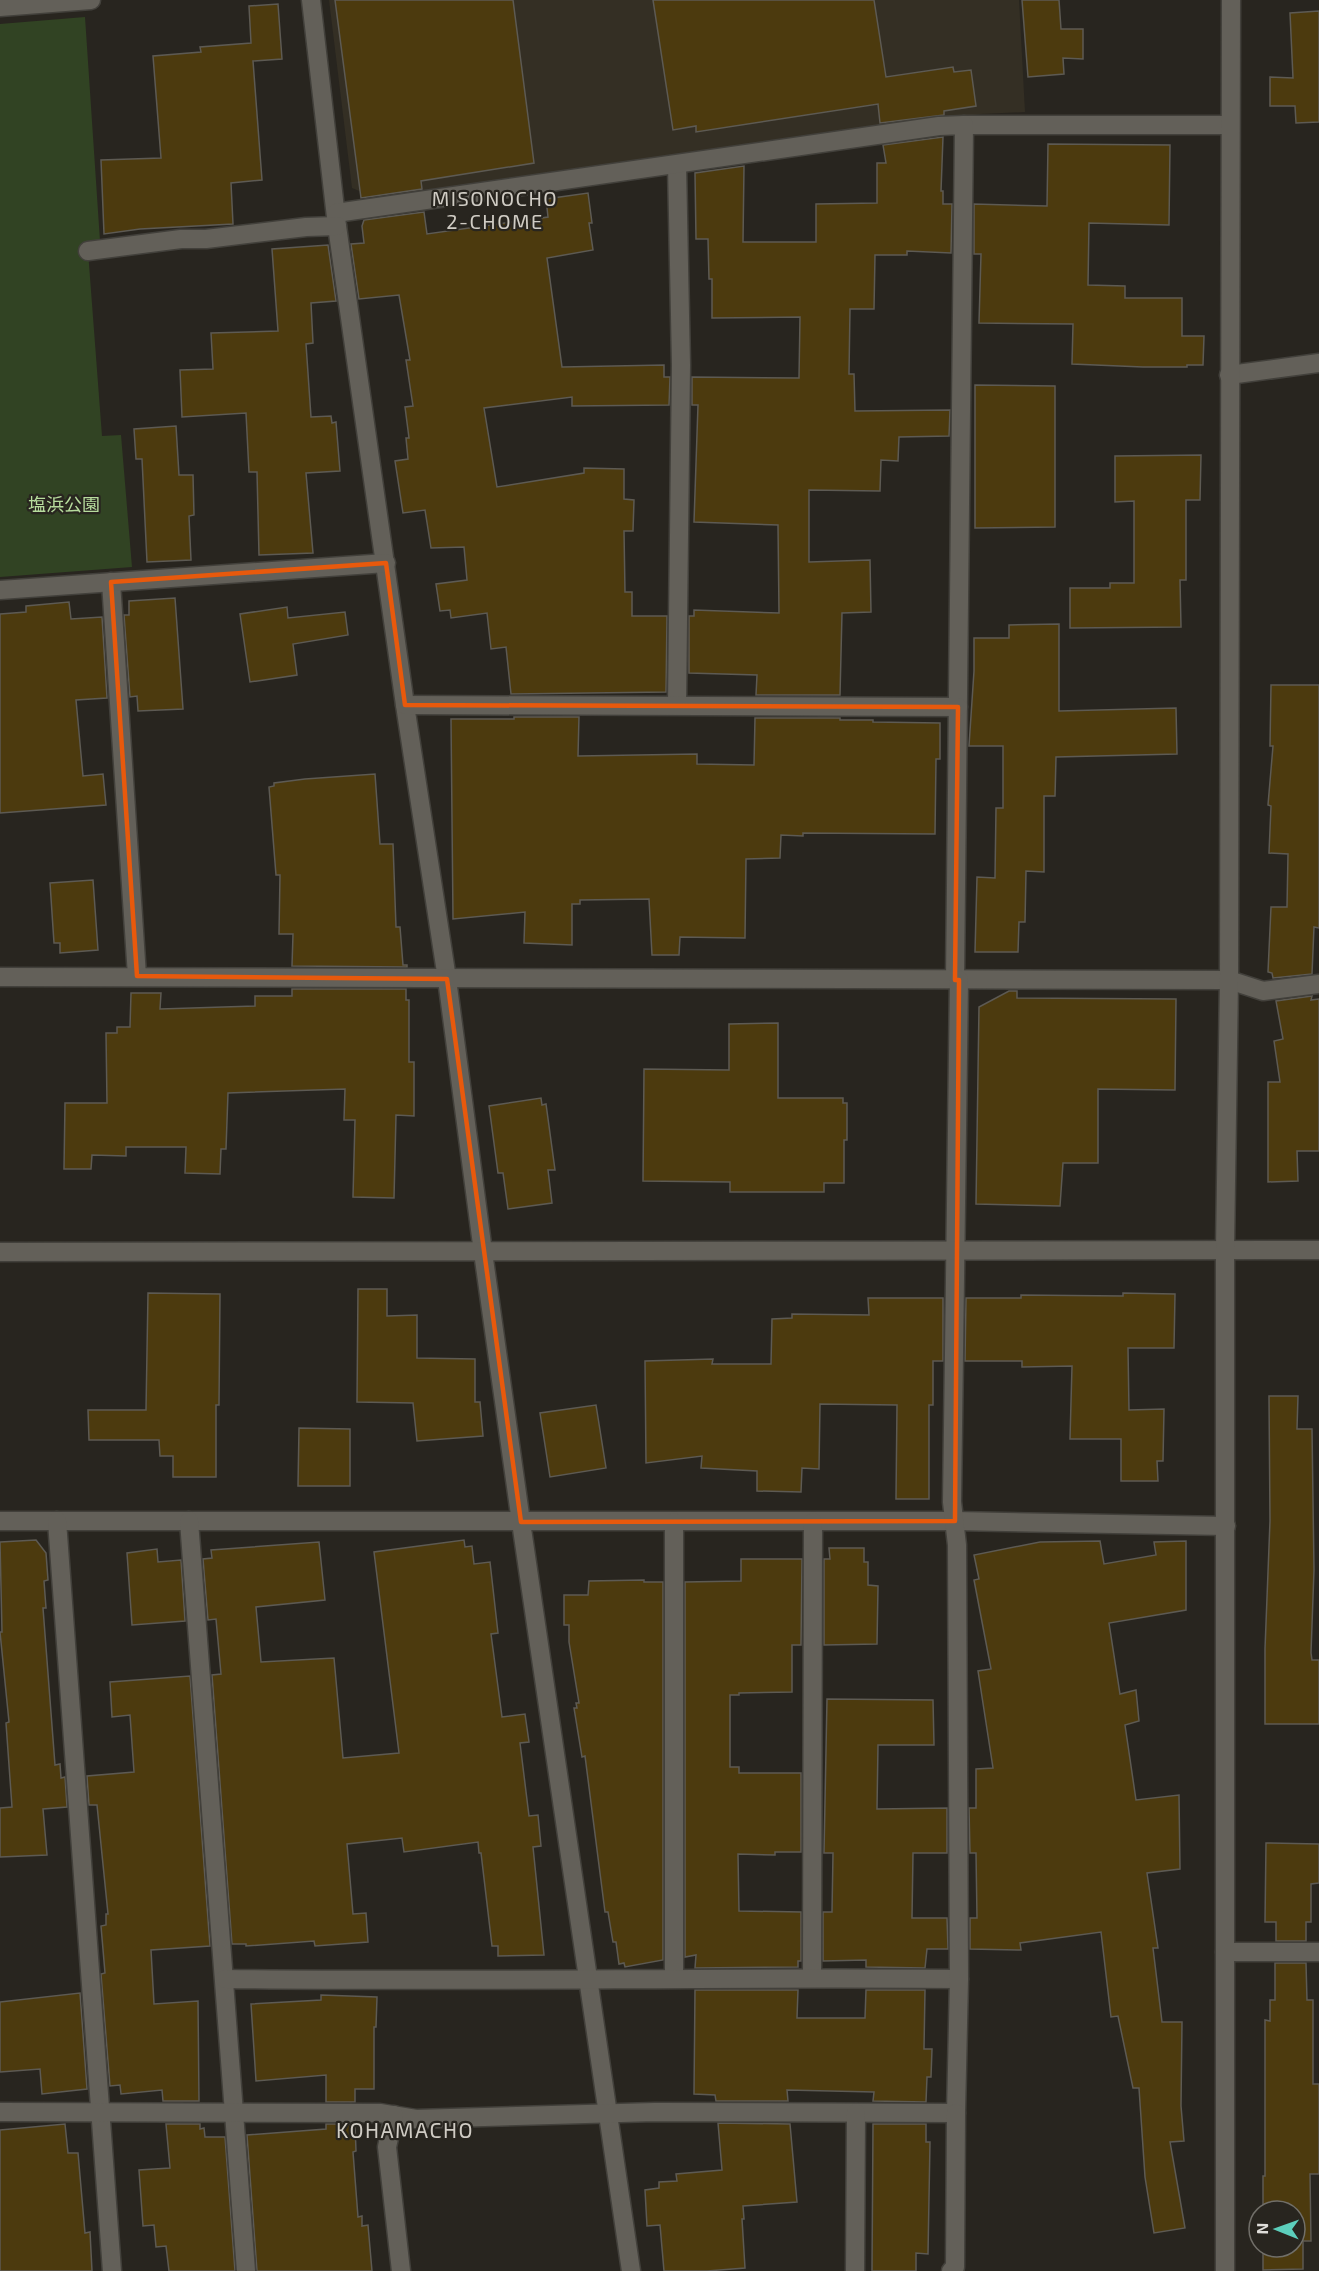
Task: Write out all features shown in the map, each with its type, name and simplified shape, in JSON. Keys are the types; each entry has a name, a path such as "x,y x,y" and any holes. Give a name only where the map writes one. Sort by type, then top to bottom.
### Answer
{"street":[{"path":"0,7 91,0"},
{"path":"312,0 337,220 405,705 447,979 521,1522 631,2271"},
{"path":"1225,2271 1225,1249 1229,980 1231,0"},
{"path":"951,2271 955,2267 959,1979 957,1545 952,1502 964,125"},
{"path":"88,250 306,227 677,165 939,126 1230,125"},
{"path":"677,165 681,365 677,705"},
{"path":"1229,375 1319,363"},
{"path":"0,590 386,563"},
{"path":"111,582 137,976"},
{"path":"405,705 958,707"},
{"path":"0,977 1229,980 1263,992 1319,984"},
{"path":"0,1252 1319,1250"},
{"path":"0,1521 955,1521 1226,1526"},
{"path":"57,1521 112,2271"},
{"path":"189,1521 246,2271"},
{"path":"674,1522 674,1978"},
{"path":"812,1978 813,1522"},
{"path":"1225,1952 1319,1952"},
{"path":"225,1979 403,1981 588,1978 959,1979"},
{"path":"0,2112 394,2115 416,2119 656,2112 956,2114"},
{"path":"855,2271 856,2113"},
{"path":"394,2115 387,2147 400,2271"}],"highlighted area":[{"path":"386,563 405,705 958,707 955,980 959,980 955,1521 521,1522 447,979 137,976 111,582"}],"shaded area":[{"path":"329,0 1019,0 1025,112 981,114 374,197 352,188"}],"green space":[{"name":"塩浜公園","path":"85,17 100,241 88,251 102,436 121,435 132,567 0,577 0,24"}],"building":[{"path":"335,0 513,0 534,163 421,181 422,189 361,198"},
{"path":"653,0 874,0 886,77 953,67 954,72 971,70 976,106 944,111 944,115 880,123 878,104 696,132 696,126 673,130"},
{"path":"1022,0 1059,0 1061,29 1083,29 1083,59 1063,58 1064,74 1028,77"},
{"path":"278,4 282,59 253,61 262,180 231,183 233,224 140,229 104,234 101,160 161,158 153,56 201,52 200,47 251,43 249,6"},
{"path":"1319,11 1319,122 1296,123 1295,106 1270,106 1270,77 1293,78 1290,13"},
{"path":"943,137 941,191 943,191 943,204 952,204 951,253 907,251 907,255 875,255 874,309 850,309 849,374 854,374 855,411 950,410 949,436 899,437 898,461 881,460 880,491 809,490 809,562 870,560 871,612 842,613 840,695 756,695 757,675 689,673 689,616 694,616 694,610 779,613 778,525 694,522 698,405 692,405 692,377 799,378 800,317 712,318 712,279 709,279 708,239 696,239 695,173 744,166 743,242 816,242 816,204 877,203 877,163 886,163 883,145"},
{"path":"1048,144 1170,145 1169,225 1089,223 1088,285 1125,286 1125,298 1182,298 1182,336 1204,336 1203,365 1143,367 1072,364 1073,324 979,323 981,254 974,254 974,204 1047,206"},
{"path":"588,193 593,250 547,258 562,367 664,365 664,377 670,377 669,405 572,406 572,397 484,408 497,487 584,473 584,468 624,469 624,499 634,500 633,531 624,531 625,592 632,592 632,616 667,616 666,692 511,694 506,647 491,649 487,613 451,618 450,610 440,611 436,584 467,580 464,547 431,548 425,510 403,513 395,461 408,459 406,438 409,438 405,407 413,406 406,360 410,360 399,295 359,299 351,244 364,243 362,226 364,220 424,212 427,234 548,217 546,199"},
{"path":"328,245 336,301 311,303 313,343 306,344 311,417 331,416 332,423 336,422 340,471 306,473 313,553 259,555 257,472 249,472 246,413 182,417 180,370 213,369 211,333 278,331 272,249"},
{"path":"975,385 1055,386 1055,527 975,528"},
{"path":"176,426 179,475 193,475 194,515 189,516 191,560 147,562 142,459 136,459 134,429"},
{"path":"1201,455 1200,500 1186,500 1186,580 1180,580 1181,627 1070,628 1070,588 1110,588 1110,583 1134,583 1134,501 1115,502 1115,456"},
{"path":"175,598 183,709 138,711 137,696 130,697 124,615 129,615 129,601"},
{"path":"69,602 71,619 102,617 107,698 76,700 83,776 103,774 106,805 0,813 0,614 26,612 26,606"},
{"path":"287,607 288,618 345,612 348,635 293,644 297,675 250,682 240,614"},
{"path":"1059,624 1059,711 1176,708 1177,754 1056,757 1055,796 1044,796 1044,872 1026,871 1025,922 1019,922 1018,952 975,952 977,877 995,878 996,808 1003,808 1003,746 969,746 974,638 1009,638 1009,625"},
{"path":"1271,685 1319,685 1319,928 1314,927 1312,974 1273,978 1272,973 1268,972 1271,907 1287,907 1288,854 1269,853 1271,806 1268,805 1273,746 1270,746"},
{"path":"514,717 579,717 578,756 697,754 697,764 754,765 755,718 840,718 840,720 873,720 873,722 940,723 940,759 936,759 935,834 803,833 803,836 781,835 780,858 746,859 745,938 680,937 679,955 652,955 649,899 580,900 580,904 572,904 572,945 524,943 525,912 453,919 451,719 514,719"},
{"path":"375,774 380,844 393,844 396,927 400,927 403,965 407,967 292,966 293,934 279,934 280,875 276,875 269,787 274,786 274,783 305,779"},
{"path":"93,880 98,950 60,953 60,943 54,943 50,883"},
{"path":"292,989 406,989 406,1000 409,1000 409,1062 414,1062 414,1116 396,1115 394,1198 353,1197 355,1120 344,1120 345,1089 228,1093 226,1149 221,1149 220,1174 185,1173 186,1147 126,1147 126,1156 92,1155 91,1169 64,1169 65,1103 107,1103 106,1033 117,1033 117,1027 130,1027 131,993 161,993 160,1009 255,1006 255,996 292,996"},
{"path":"1009,991 1017,991 1017,998 1176,999 1175,1090 1098,1089 1098,1163 1063,1163 1060,1206 976,1204 979,1007"},
{"path":"1312,996 1311,1000 1319,999 1319,1151 1297,1151 1298,1181 1268,1182 1268,1082 1280,1082 1274,1041 1283,1039 1276,1001"},
{"path":"778,1023 778,1098 843,1098 843,1103 847,1103 844,1183 824,1183 824,1192 730,1192 730,1182 643,1181 644,1069 729,1070 729,1024"},
{"path":"541,1098 542,1105 546,1104 555,1170 548,1170 552,1203 508,1209 503,1173 498,1173 489,1106"},
{"path":"358,1289 387,1289 387,1316 417,1315 417,1358 475,1359 475,1402 480,1402 483,1436 417,1441 413,1403 357,1402"},
{"path":"148,1293 220,1294 216,1477 173,1477 173,1456 160,1456 159,1440 89,1440 88,1410 146,1410"},
{"path":"1123,1293 1175,1294 1174,1348 1128,1348 1129,1410 1164,1409 1163,1461 1157,1461 1158,1481 1121,1481 1121,1439 1070,1439 1072,1366 1022,1367 1022,1361 965,1361 966,1298 1021,1298 1021,1295 1123,1296"},
{"path":"868,1298 943,1298 943,1361 933,1361 933,1405 929,1405 929,1499 896,1499 897,1405 820,1404 819,1469 802,1468 801,1492 757,1491 757,1471 701,1468 702,1456 646,1463 645,1361 713,1359 712,1364 771,1364 772,1319 792,1318 792,1314 869,1315"},
{"path":"1269,1396 1298,1396 1297,1429 1312,1429 1314,1570 1311,1653 1312,1660 1319,1660 1319,1724 1265,1724 1265,1649 1270,1521"},
{"path":"596,1405 606,1468 550,1477 540,1413"},
{"path":"299,1428 350,1429 350,1486 298,1486"},
{"path":"36,1540 46,1553 48,1580 44,1581 46,1608 43,1608 55,1765 60,1764 61,1778 65,1777 67,1807 43,1809 47,1855 0,1857 0,1808 12,1807 6,1723 9,1722 0,1632 2,1632 0,1542"},
{"path":"464,1540 465,1547 472,1546 474,1564 490,1562 498,1633 491,1634 502,1717 525,1714 529,1742 520,1743 529,1816 538,1815 541,1846 533,1847 544,1955 498,1956 498,1946 492,1946 478,1842 404,1852 402,1838 347,1844 353,1914 366,1913 368,1942 315,1946 314,1941 246,1946 246,1944 232,1944 212,1675 221,1674 216,1619 208,1620 203,1559 212,1558 211,1550 319,1542 325,1600 256,1607 261,1662 334,1658 343,1758 399,1753 374,1552"},
{"path":"1100,1541 1104,1564 1156,1555 1154,1542 1186,1541 1186,1610 1109,1623 1120,1694 1136,1690 1139,1721 1125,1725 1136,1800 1179,1795 1180,1869 1147,1873 1158,1948 1153,1948 1162,2022 1182,2022 1181,2106 1184,2141 1170,2142 1185,2228 1154,2233 1145,2177 1139,2088 1133,2088 1118,2016 1111,2017 1101,1932 1020,1943 1021,1950 970,1949 970,1918 977,1918 976,1853 970,1853 969,1808 976,1808 976,1769 993,1768 978,1671 991,1669 974,1580 979,1579 974,1555 1040,1542"},
{"path":"829,1548 864,1548 864,1562 868,1562 868,1585 878,1586 877,1644 824,1645 824,1559 830,1559"},
{"path":"157,1549 158,1562 181,1560 185,1621 132,1625 127,1553"},
{"path":"741,1559 802,1559 801,1645 792,1645 792,1692 730,1695 730,1767 739,1767 739,1773 801,1773 801,1852 775,1852 775,1855 738,1854 739,1911 801,1912 801,1961 798,1961 798,1967 695,1968 696,1955 685,1957 685,1582 741,1581"},
{"path":"644,1580 644,1582 663,1582 663,1960 625,1967 624,1963 619,1964 608,1912 605,1912 585,1756 582,1757 574,1708 577,1708 576,1703 579,1703 569,1642 569,1625 564,1625 564,1595 588,1595 589,1581"},
{"path":"190,1676 210,1946 151,1950 154,2004 198,2001 199,2101 163,2101 162,2090 121,2094 120,2085 110,2086 101,1974 105,1973 101,1926 106,1925 106,1914 108,1914 97,1805 89,1805 87,1776 134,1772 130,1715 112,1717 110,1682"},
{"path":"827,1699 933,1700 934,1745 878,1745 877,1809 947,1808 947,1853 913,1853 912,1918 947,1918 948,1949 927,1949 925,1968 866,1967 866,1960 823,1961 823,1912 832,1912 833,1853 824,1853"},
{"path":"1266,1843 1319,1844 1319,1883 1311,1884 1311,1922 1306,1922 1306,1941 1276,1941 1276,1922 1265,1922"},
{"path":"1275,1963 1306,1963 1307,2000 1313,2000 1313,2084 1319,2084 1319,2174 1310,2174 1311,2241 1307,2241 1307,2199 1263,2199 1265,2020 1270,2021 1270,2000 1275,2000"},
{"path":"695,1990 798,1990 797,2018 865,2018 866,1990 925,1990 924,2049 932,2049 931,2077 927,2077 926,2102 873,2101 874,2092 787,2090 788,2101 716,2101 715,2095 694,2094"},
{"path":"80,1993 87,2089 42,2094 40,2069 0,2072 0,2002"},
{"path":"321,1995 377,1997 376,2027 374,2027 374,2089 355,2089 355,2102 326,2102 326,2075 256,2081 251,2004 321,2000"},
{"path":"718,2123 790,2124 797,2202 743,2206 745,2268 664,2271 660,2225 647,2226 645,2190 659,2188 659,2182 677,2181 676,2174 722,2170"},
{"path":"65,2124 68,2153 78,2153 85,2233 90,2232 92,2271 0,2271 0,2130"},
{"path":"166,2124 200,2124 200,2129 204,2128 205,2137 225,2137 235,2271 169,2271 166,2246 156,2247 154,2225 143,2226 139,2170 170,2168"},
{"path":"326,2124 355,2124 356,2151 353,2152 358,2217 362,2216 362,2226 368,2225 372,2271 257,2271 247,2135 326,2129"},
{"path":"873,2124 926,2124 926,2142 930,2142 928,2254 916,2253 916,2271 872,2271"},
{"path":"1263,2259 1303,2259 1303,2269 1263,2270"}],"district":[{"name":"MISONOCHO 2-CHOME","path":"495,210"},
{"name":"KOHAMACHO","path":"405,2131"}]}
